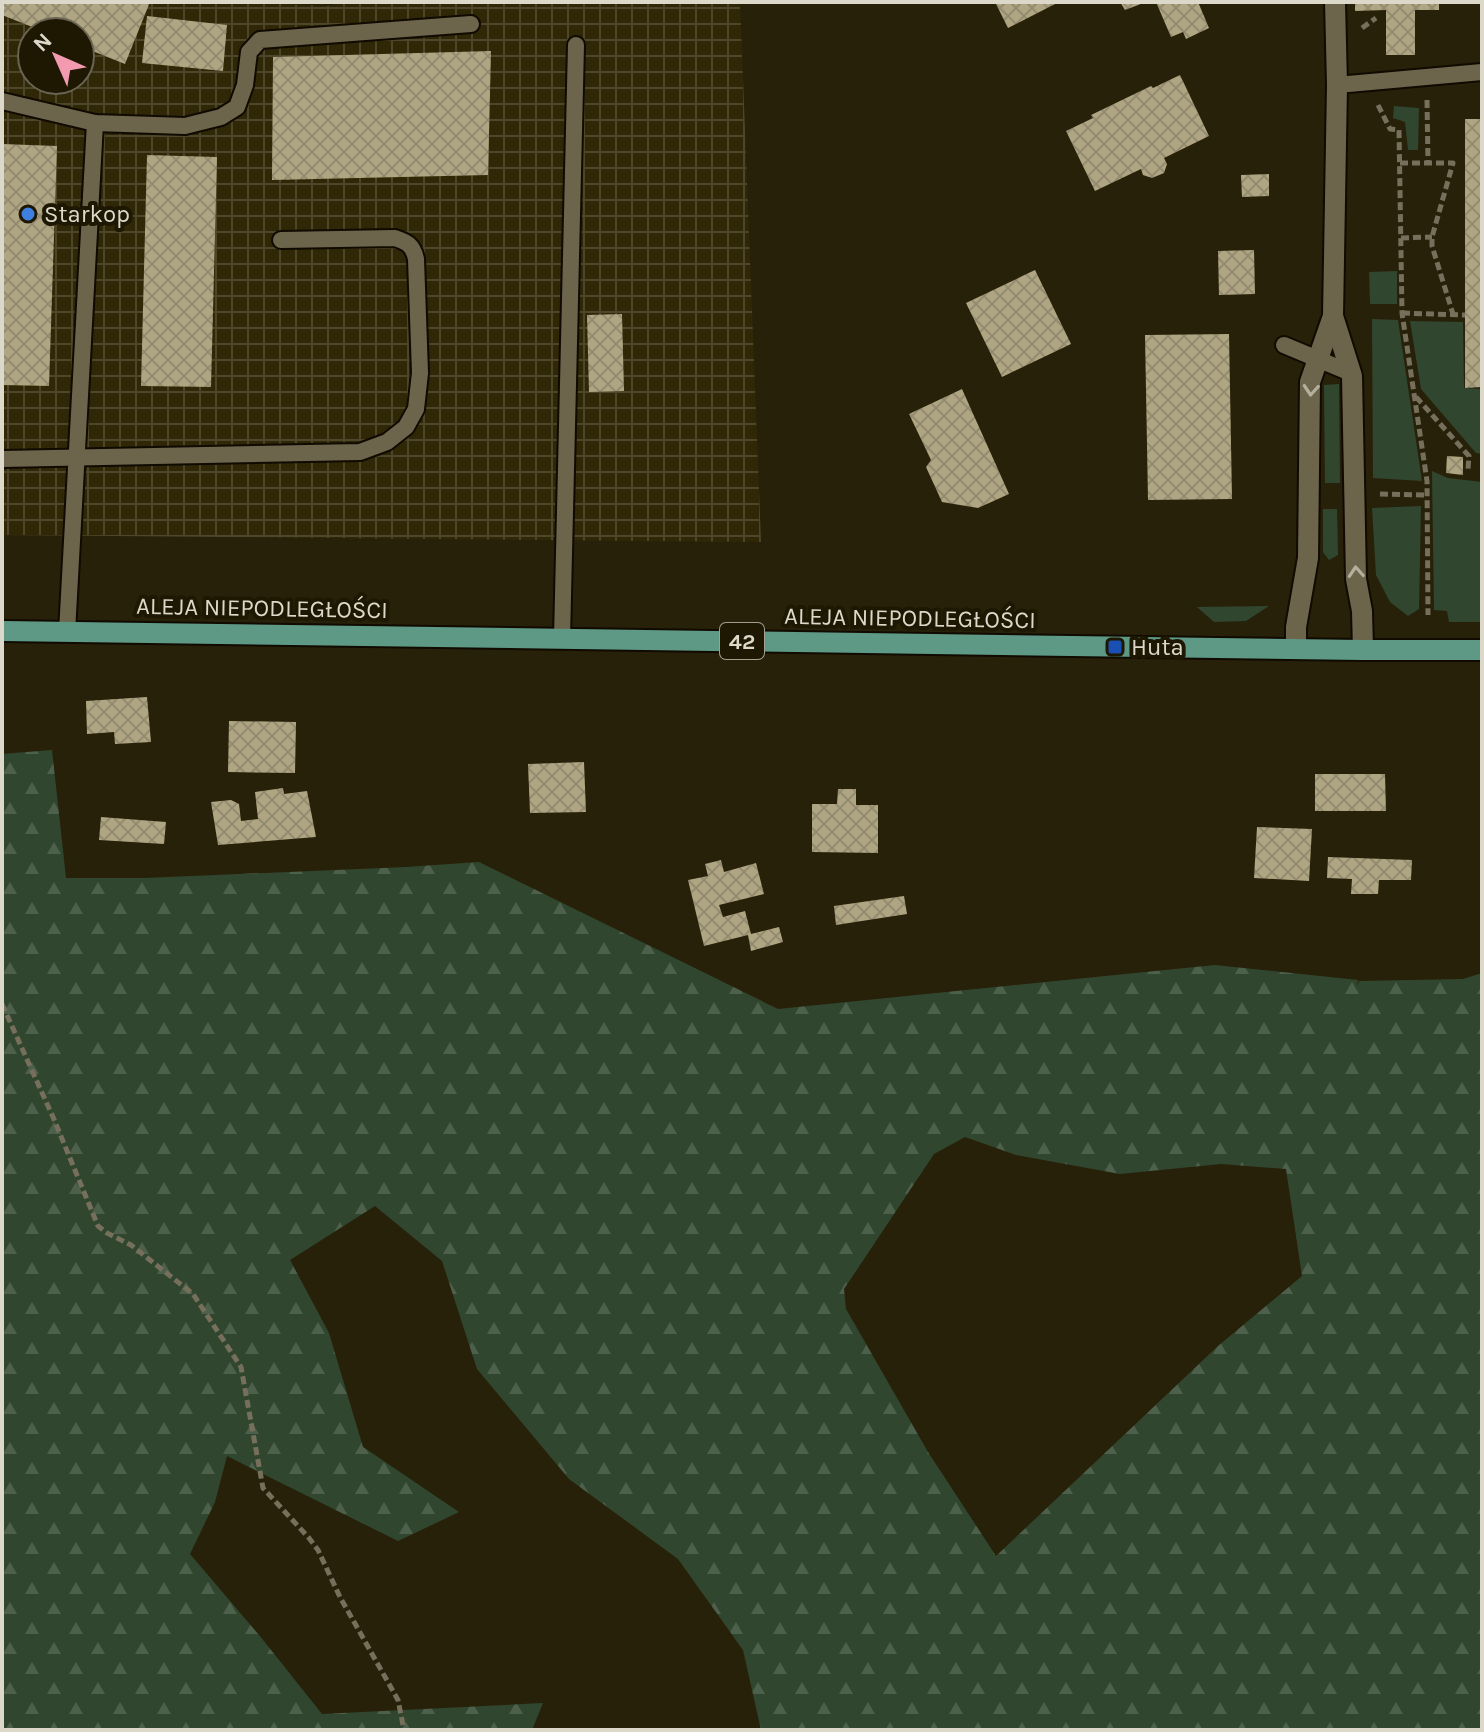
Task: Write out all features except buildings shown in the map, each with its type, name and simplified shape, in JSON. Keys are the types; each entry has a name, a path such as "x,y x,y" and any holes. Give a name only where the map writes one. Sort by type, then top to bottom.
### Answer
{"main road":[{"name":"ALEJA NIEPODLEGŁOŚCI","path":"2,631 1482,650"}],"street":[{"path":"1296,648 1296,627 1308,558 1310,382 1333,316 1337,85 1335,2"},
{"path":"1333,316 1351,373 1356,579 1362,611 1363,650"}],"lane":[{"path":"2,101 95,123 185,126 221,117 237,107 245,85 249,52 260,40 471,24"},
{"path":"562,638 576,45"},
{"path":"1337,85 1482,72"},
{"path":"67,632 95,123"},
{"path":"2,459 360,452 387,442 406,427 416,409 420,373 416,259 409,243 395,238 281,240"},
{"path":"1284,345 1351,373"}],"path":[{"path":"1427,77 1428,163"},
{"path":"1367,82 1390,129 1399,130 1402,313 1427,481 1428,615"},
{"path":"1400,163 1453,163 1432,237 1453,314"},
{"path":"1401,238 1432,237"},
{"path":"1402,313 1465,315"},
{"path":"1415,397 1469,456 1468,469"},
{"path":"1376,494 1427,495"},
{"path":"2,1004 98,1226 131,1245 193,1294 241,1367 263,1488 318,1550 340,1597 398,1700 404,1730"}],"shaded area":[{"path":"2,2 240,2 327,6 354,2 740,2 761,542 2,535"}],"green space":[{"path":"1394,106 1419,108 1418,150 1408,150 1405,122 1393,118"},
{"path":"1397,271 1397,304 1370,304 1369,272"},
{"path":"1372,319 1398,320 1422,481 1373,478"},
{"path":"1410,321 1463,322 1464,388 1482,389 1482,454 1476,453 1421,389"},
{"path":"1339,384 1340,483 1325,483 1324,385"},
{"path":"1432,471 1448,478 1482,482 1482,622 1449,622 1447,611 1434,610"},
{"path":"1421,506 1419,609 1408,616 1390,602 1376,575 1372,508"},
{"path":"1323,509 1337,509 1338,555 1329,560 1323,552"},
{"path":"1269,606 1246,621 1214,622 1197,607"},
{"path":"52,750 66,878 145,878 479,862 778,1009 1215,965 1358,980 1357,986 1359,981 1463,979 1482,973 1482,1730 761,1730 743,1650 678,1559 569,1479 477,1369 442,1261 375,1206 290,1260 329,1333 363,1447 459,1512 398,1541 227,1456 215,1502 190,1554 322,1714 543,1703 532,1730 2,1730 2,754","holes":["965,1137 1016,1155 1120,1174 1221,1164 1286,1169 1302,1276 1218,1346 996,1556 928,1452 846,1309 844,1289 934,1154"]}],"place":[{"name":"Starkop","path":"28,214"},
{"name":"Huta","path":"1115,647"}]}
